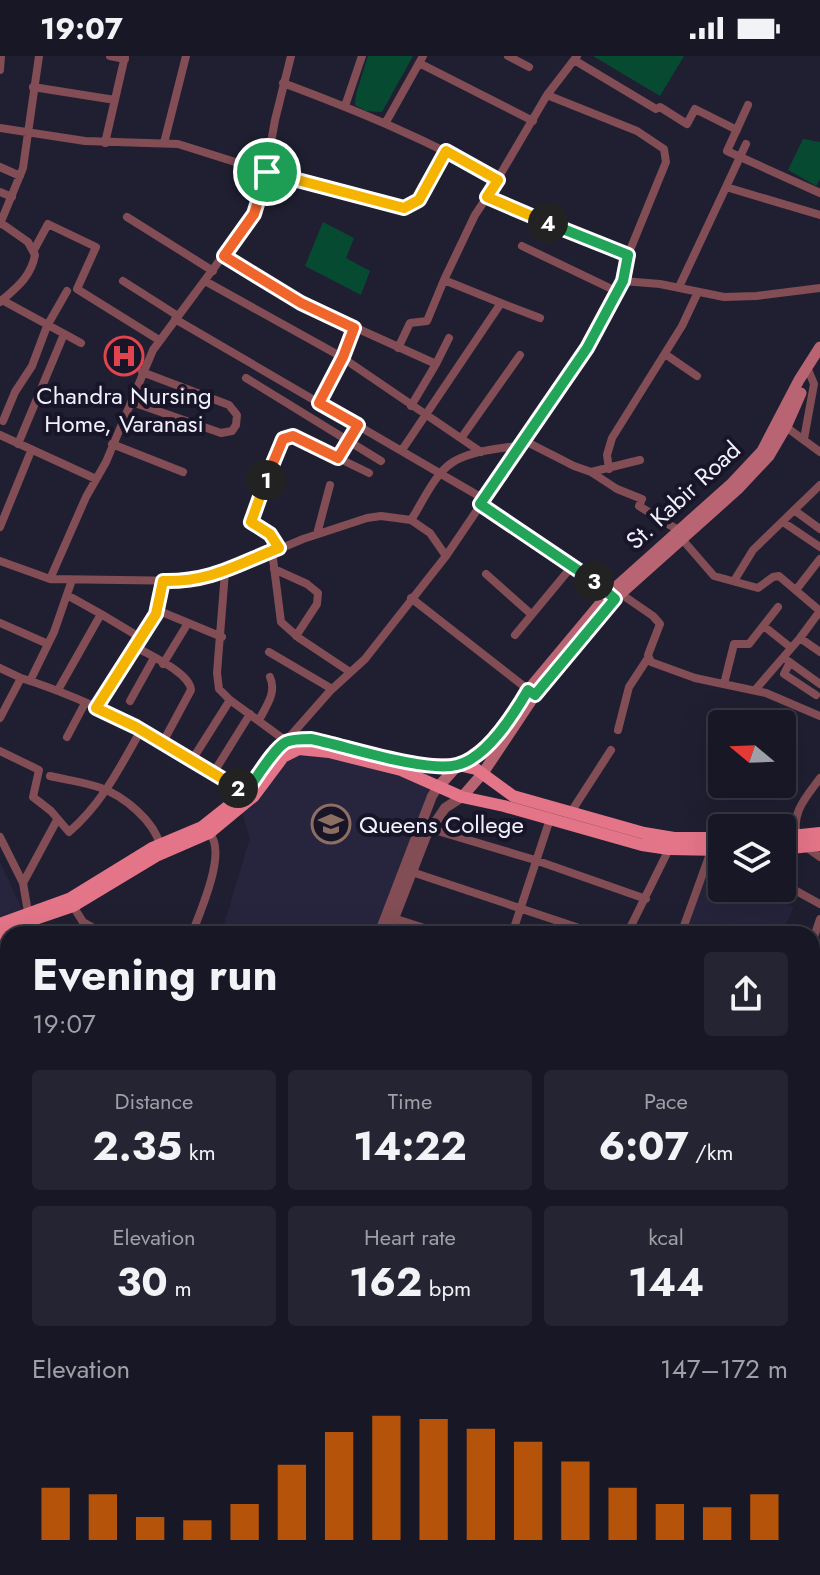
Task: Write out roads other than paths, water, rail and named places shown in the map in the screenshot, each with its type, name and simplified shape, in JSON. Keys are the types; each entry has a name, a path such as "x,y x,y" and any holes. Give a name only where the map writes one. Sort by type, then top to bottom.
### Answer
{"main road":[{"name":"St. Kabir Road","path":"438,787 458,765 493,740 615,595 679,534 755,472 769,456 820,347"},
{"name":"St. Kabir Road","path":"809,370 820,359"},
{"name":"St. Kabir Road","path":"462,797 507,738 531,692"},
{"path":"71,902 160,845 202,827 245,793 286,741 311,739 418,764 458,765 483,773 513,796 644,833 672,844"},
{"path":"5,926 71,902 156,856 209,833 254,796 283,757 299,749 329,752 401,770 462,797 642,845 708,847"},
{"path":"797,835 820,833"},
{"path":"796,848 820,845"}],"street":[{"path":"0,70 1,56"},
{"path":"34,250 1,220 20,176 39,56"},
{"path":"105,143 125,58 110,56"},
{"path":"164,143 186,56"},
{"path":"50,579 159,340 254,214 267,172 291,56"},
{"path":"345,106 362,56"},
{"path":"508,56 529,67"},
{"path":"398,348 410,323 427,321 475,215 547,95 576,58 656,109 660,107 687,124 695,109 737,130"},
{"path":"386,122 421,60 533,121"},
{"path":"283,83 386,122 498,180"},
{"path":"33,87 115,100"},
{"path":"225,572 219,689 286,741 332,689 365,659 446,556 587,348 623,281 628,255 666,162 664,149 637,131 547,95"},
{"path":"748,105 727,151 820,193"},
{"path":"0,128 105,143 164,143 189,147 267,172 404,208 419,200 446,151"},
{"path":"679,287 746,144"},
{"path":"0,167 20,176"},
{"path":"726,187 820,215"},
{"path":"0,192 12,197"},
{"path":"487,197 628,255"},
{"path":"127,217 213,271"},
{"path":"81,343 1,301 30,272 34,250 48,224 96,247 77,289 159,340"},
{"path":"522,246 618,292"},
{"path":"224,256 301,303 436,364"},
{"path":"444,280 540,318"},
{"path":"123,281 176,318 442,473 615,595 658,621 659,629 648,658 629,687 618,730"},
{"path":"205,281 343,357 481,452"},
{"path":"623,281 738,297 820,288"},
{"path":"3,421 15,392 32,366 47,326 67,291"},
{"path":"609,469 607,455 612,438 665,354 698,292"},
{"path":"402,450 501,303"},
{"path":"319,403 354,328"},
{"path":"18,444 64,334"},
{"path":"411,406 449,338"},
{"path":"665,354 697,376"},
{"path":"462,437 520,355"},
{"path":"804,439 813,391 809,370"},
{"path":"132,402 221,433 232,431 236,425 237,415 229,405 142,372"},
{"path":"246,378 381,461"},
{"path":"783,424 820,452"},
{"path":"338,458 358,425"},
{"path":"0,435 96,479"},
{"path":"350,672 287,629 279,616 275,550 270,534 251,522 250,518 283,439 293,436 369,473"},
{"path":"411,520 442,473 453,462 481,452 524,443 591,472 617,489 642,499 639,506 679,534 710,573 761,587 776,576 796,590 820,611 790,647 784,674 816,695"},
{"path":"112,444 183,472"},
{"path":"0,527 8,501 31,451"},
{"path":"591,472 640,460"},
{"path":"317,534 330,485"},
{"path":"734,581 753,550 820,485"},
{"path":"794,510 820,529"},
{"path":"0,561 50,579 189,581 225,572 317,534 381,516 411,520 430,533 446,556"},
{"path":"783,522 820,547"},
{"path":"796,590 820,561"},
{"path":"515,635 573,565"},
{"path":"274,569 307,584 318,593 317,604 296,636"},
{"path":"486,574 531,614"},
{"path":"0,718 48,644 72,580"},
{"path":"96,708 157,610 163,581"},
{"path":"67,595 101,614 154,658 185,676 191,685 163,742"},
{"path":"411,598 531,692"},
{"path":"724,684 734,643 749,644 778,607"},
{"path":"157,610 222,637"},
{"path":"58,690 101,614"},
{"path":"0,623 48,644"},
{"path":"163,664 188,623"},
{"path":"765,627 790,647"},
{"path":"800,638 820,652"},
{"path":"269,652 332,689"},
{"path":"130,701 154,658"},
{"path":"648,658 654,664 695,678 776,696 820,716"},
{"path":"786,659 820,684"},
{"path":"755,690 786,659"},
{"path":"0,668 58,690 141,730 245,793"},
{"path":"259,720 272,695 270,677"},
{"path":"192,760 230,700"},
{"path":"67,737 85,703"},
{"path":"214,772 250,714"},
{"path":"0,751 39,770 33,797 51,811 69,832 107,790 141,730"},
{"path":"571,812 611,750"},
{"path":"50,776 107,790 135,810 157,833 160,845"},
{"path":"797,835 794,824 798,808 820,778"},
{"path":"382,926 438,787"},
{"path":"390,926 431,829 445,808 462,797"},
{"path":"514,926 550,819"},
{"path":"23,883 57,820"},
{"path":"431,829 535,860 646,899"},
{"path":"194,926 217,854 215,839 209,833"},
{"path":"0,837 23,883 29,916"},
{"path":"631,926 672,844"},
{"path":"806,847 820,857"},
{"path":"684,926 708,870"},
{"path":"412,872 574,926"},
{"path":"796,891 820,904"},
{"path":"71,902 90,926"},
{"path":"393,918 418,926"},
{"path":"0,1530 0,1542"}],"place":[{"name":"Chandra Nursing Home, Varanasi","path":"124,356"},
{"name":"Queens College","path":"331,824"}]}
